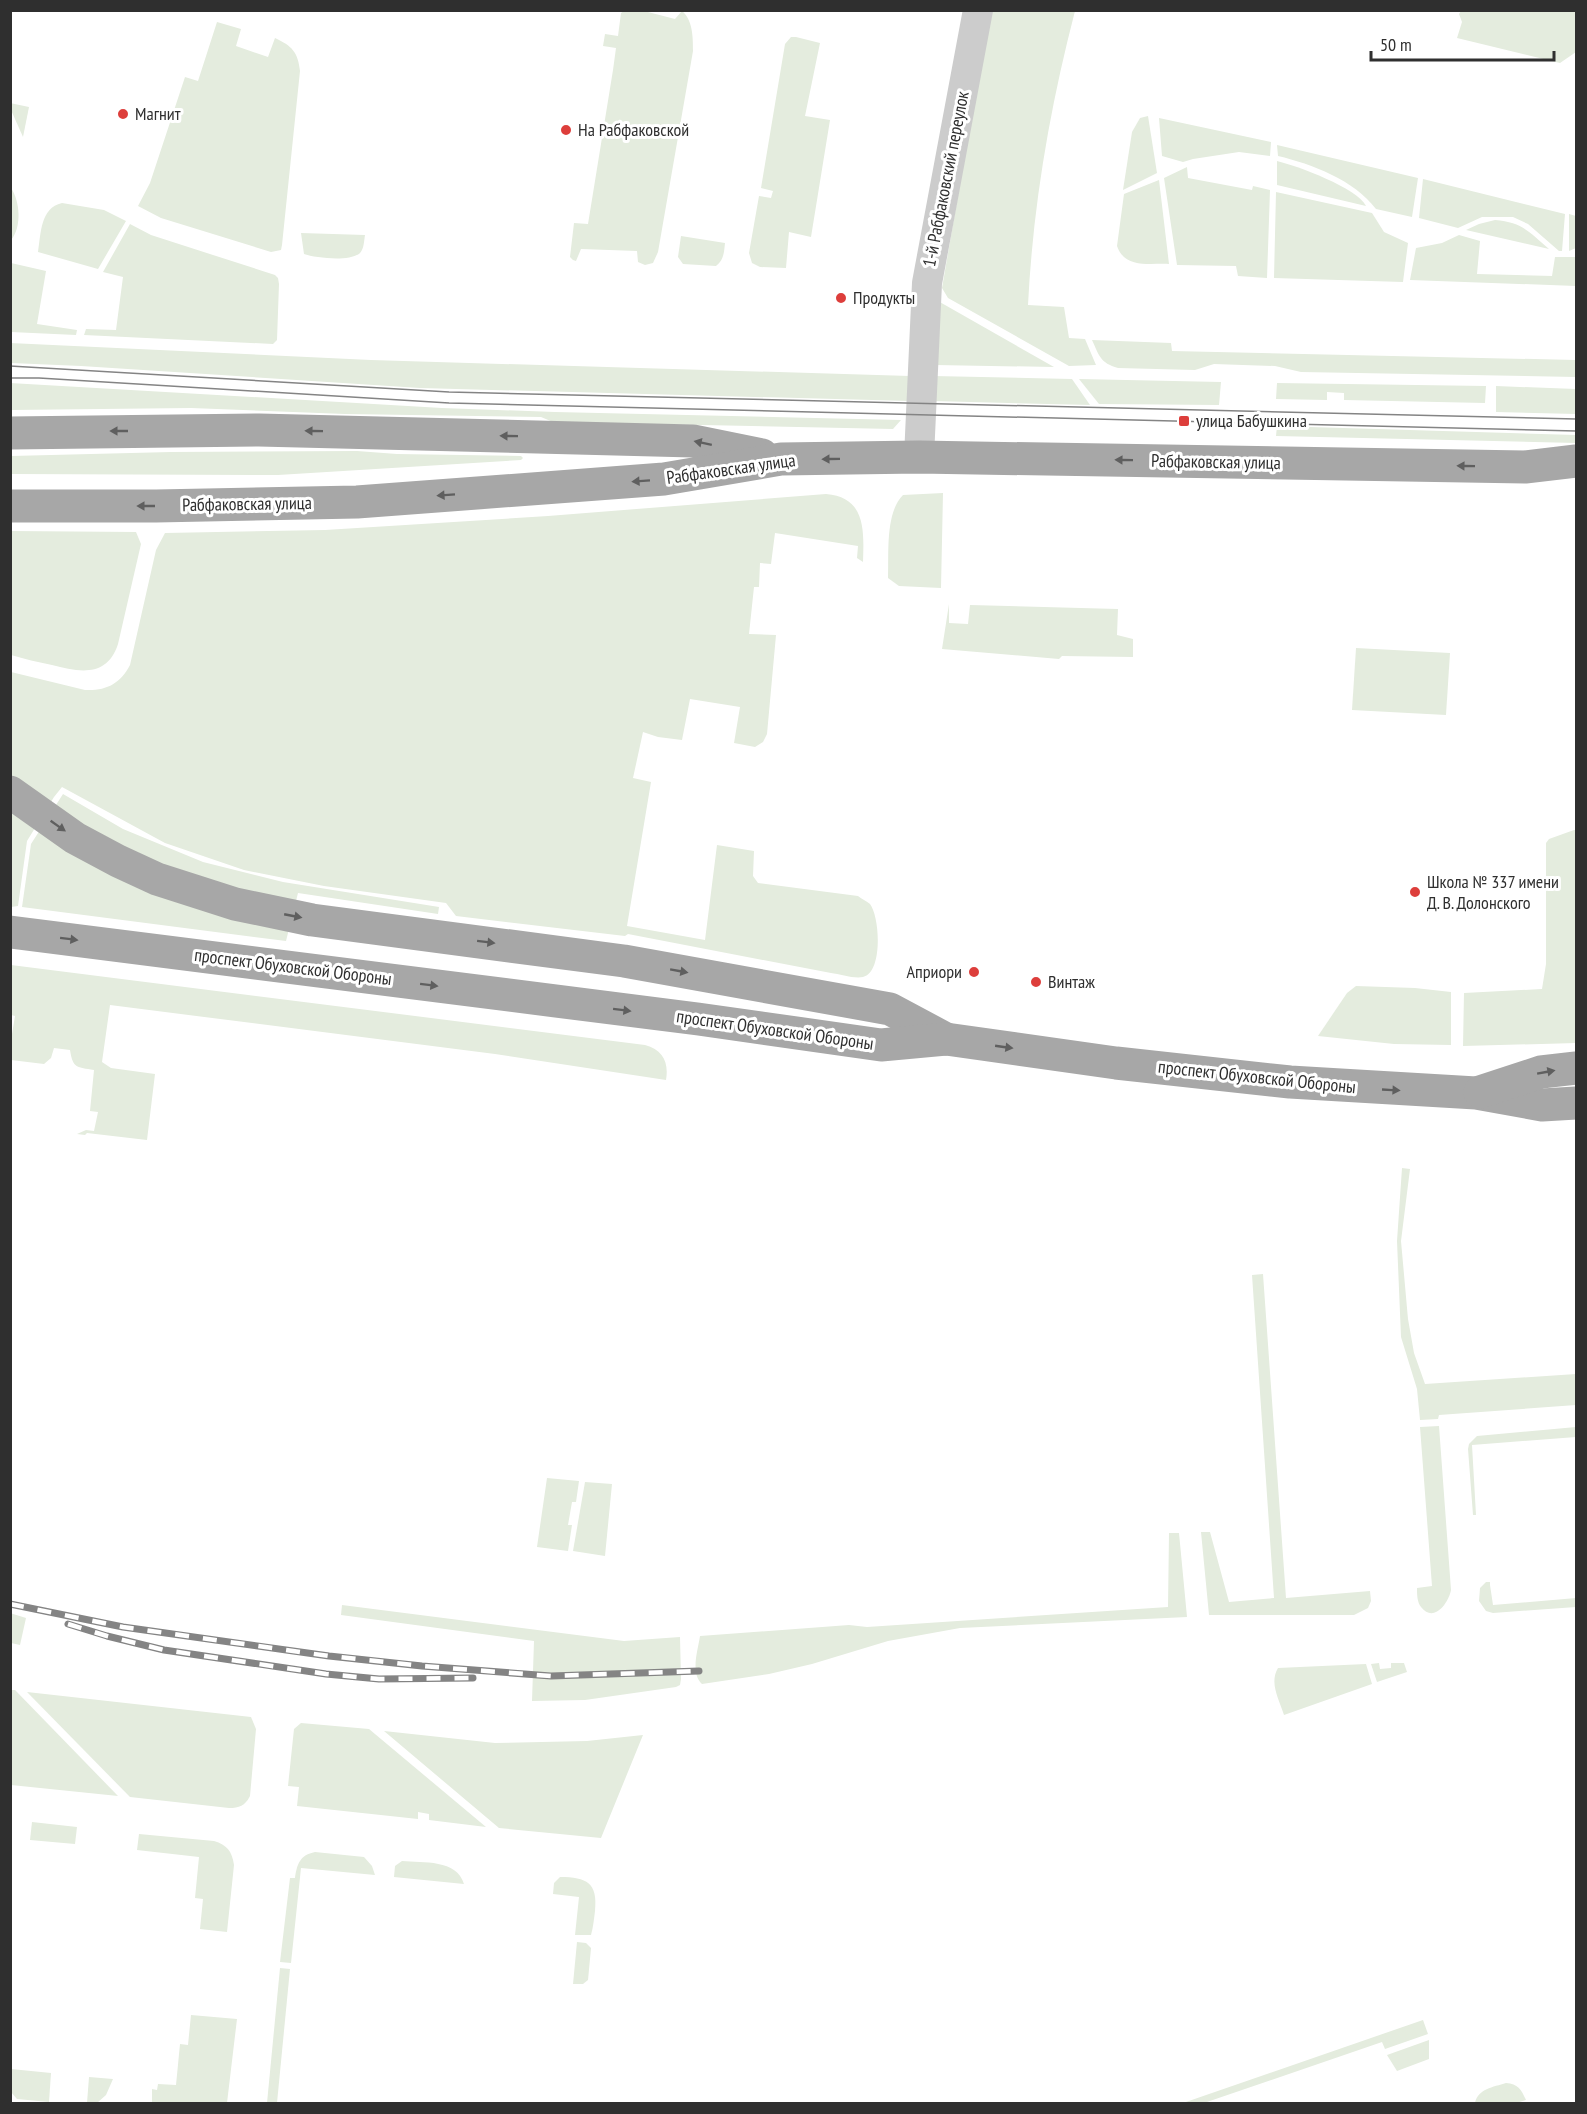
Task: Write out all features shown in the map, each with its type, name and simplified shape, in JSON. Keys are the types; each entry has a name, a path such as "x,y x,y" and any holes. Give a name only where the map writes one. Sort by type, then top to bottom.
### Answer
{"main road":[{"path":"10,433 259,430 693,441 781,459"},
{"name":"Рабфаковская улица","path":"10,506 357,502 664,479 781,459 919,457 1524,467 1576,461"},
{"name":"Рабфаковская улица","path":"1524,467 1576,478"},
{"path":"10,792 75,838 118,861 157,879 235,904 312,920 624,961 890,1009 946,1039"},
{"name":"проспект Обуховской Обороны","path":"10,932 698,1019 881,1045 946,1039 1116,1063 1290,1082 1476,1093 1542,1106 1576,1103"},
{"path":"1476,1093 1541,1072 1576,1068"}],"street":[{"name":"1-й Рабфаковский переулок","path":"919,457 927,283 978,10"}],"shaded area":[{"path":"644,11 675,19 682,11 688,19 692,35 693,51 658,252 653,263 645,265 638,262 637,251 581,249 576,261 570,257 574,223 588,224 613,70 616,48 603,46 605,34 618,36 621,13"},
{"path":"990,11 1075,11 1050,120 1038,193 1028,305 1064,307 1069,338 1085,339 1096,365 1069,366 948,298 942,288"},
{"path":"1461,11 1576,11 1576,52 1560,63 1457,38 1462,22 1459,14"},
{"path":"217,22 241,29 236,46 268,57 275,38 290,47 298,59 300,71 281,250 271,252 161,218 138,206 150,183 185,77 198,81"},
{"path":"791,37 820,43 805,116 830,120 811,237 789,232 786,268 760,267 752,263 749,253 759,196 771,198 773,191 761,188 785,44"},
{"path":"10,103 29,107 23,137 11,110"},
{"path":"1148,116 1157,173 1123,190 1132,132 1140,118"},
{"path":"1159,118 1271,142 1270,156 1239,152 1183,162 1162,156"},
{"path":"1277,145 1418,178 1412,217 1376,209 1356,190 1332,175 1278,156"},
{"path":"1277,161 1339,185 1360,199 1366,206 1277,185"},
{"path":"1187,167 1188,178 1252,190 1253,186 1270,190 1267,278 1238,276 1236,266 1177,265 1164,178"},
{"path":"1423,179 1565,214 1562,251 1559,251 1528,224 1513,217 1482,217 1458,228 1419,218"},
{"path":"1159,180 1169,264 1132,262 1121,253 1117,246 1124,194"},
{"path":"11,188 18,207 18,221 15,235 11,240"},
{"path":"1276,192 1372,213 1384,232 1408,243 1403,282 1274,278"},
{"path":"62,203 104,210 126,221 98,269 38,252 41,230 46,216 49,210"},
{"path":"1569,214 1576,216 1576,248 1569,251"},
{"path":"1495,220 1519,226 1549,249 1466,230"},
{"path":"130,224 151,235 275,275 279,284 277,340 273,344 84,335 86,329 116,330 123,277 103,272"},
{"path":"301,233 365,235 360,253 349,258 333,258 304,254"},
{"path":"1459,235 1480,241 1477,274 1552,276 1555,257 1576,257 1576,286 1410,280 1416,248 1442,243"},
{"path":"681,236 725,243 721,261 716,266 683,264 678,257"},
{"path":"11,263 46,271 37,324 77,330 76,335 11,332"},
{"path":"938,301 1054,367 935,365"},
{"path":"1092,340 1171,343 1172,351 1576,360 1576,377 1301,372 1275,366 1214,364 1195,370 1118,368 1104,361"},
{"path":"10,343 371,360 910,376 909,401 420,388 11,363"},
{"path":"933,376 1072,379 1090,405 932,401"},
{"path":"1079,379 1221,382 1219,405 1099,404"},
{"path":"10,383 442,408 901,420 893,429 553,422 541,417 345,414 191,408 11,410"},
{"path":"1277,383 1486,386 1485,403 1344,400 1344,393 1327,392 1327,400 1276,399"},
{"path":"1496,386 1576,389 1576,414 1496,412"},
{"path":"1277,426 1576,435 1576,443 1276,436"},
{"path":"357,451 521,456 523,458 521,460 278,475 11,474 11,456"},
{"path":"943,493 941,588 899,586 888,578 889,534 897,503 903,495"},
{"path":"826,494 849,502 856,509 862,528 863,562 857,558 858,546 775,533 771,564 760,563 759,587 754,587 749,634 776,635 767,734 763,742 755,747 734,743 740,707 690,699 682,740 658,737 643,732 633,778 651,782 627,926 705,940 717,845 754,851 753,876 758,883 858,896 870,904 876,920 877,956 874,966 863,977 847,976 628,934 625,936 456,916 446,903 324,886 244,870 165,843 62,787 27,841 18,906 11,907 11,672 85,690 106,688 117,682 130,665 156,550 165,533 325,530 548,516"},
{"path":"11,531 136,532 141,544 118,644 107,663 91,670 82,670 62,668 11,655"},
{"path":"949,604 949,623 968,624 970,605 1118,609 1117,635 1133,639 1133,657 1062,656 1059,659 942,649"},
{"path":"1356,648 1450,653 1446,715 1352,710"},
{"path":"63,794 123,829 203,862 283,882 439,907 438,914 298,893 286,941 22,907 31,844"},
{"path":"1576,830 1576,1043 1463,1046 1464,993 1542,989 1546,964 1546,843 1549,839"},
{"path":"11,965 645,1045 656,1050 663,1058 667,1068 666,1080 495,1054 110,1005 102,1062 111,1068 155,1074 147,1140 87,1133 77,1134 86,1130 94,1131 98,1112 90,1111 94,1070 74,1064 70,1050 54,1048 51,1058 44,1064 11,1060 11,1040 15,1016 11,1015"},
{"path":"1356,986 1451,992 1451,1045 1394,1044 1318,1036 1347,993"},
{"path":"1402,1168 1410,1169 1401,1241 1408,1319 1414,1353 1425,1384 1576,1374 1576,1405 1439,1415 1438,1419 1420,1420 1417,1389 1401,1337 1397,1241"},
{"path":"1263,1274 1286,1598 1370,1591 1371,1601 1368,1608 1354,1615 1209,1615 1201,1532 1210,1532 1229,1602 1274,1598 1252,1275"},
{"path":"1439,1426 1451,1590 1444,1605 1431,1613 1421,1607 1417,1593 1417,1588 1432,1586 1420,1427"},
{"path":"1576,1427 1576,1437 1472,1445 1476,1515 1473,1515 1468,1449 1469,1444 1477,1436"},
{"path":"547,1478 579,1481 576,1502 572,1502 568,1525 572,1525 568,1551 537,1547"},
{"path":"585,1482 612,1484 605,1556 573,1551"},
{"path":"1169,1533 1179,1533 1187,1617 960,1628 888,1641 812,1664 769,1674 702,1684 696,1674 700,1636 1168,1607"},
{"path":"1486,1582 1490,1582 1493,1605 1576,1598 1576,1607 1493,1613 1486,1611 1479,1601 1480,1588"},
{"path":"342,1605 624,1641 680,1637 680,1685 585,1700 532,1701 534,1641 341,1615"},
{"path":"10,1613 26,1618 20,1645 11,1643"},
{"path":"1379,1663 1380,1669 1391,1668 1391,1663 1404,1663 1407,1672 1377,1682 1371,1664"},
{"path":"1366,1664 1372,1684 1284,1715 1274,1679 1278,1668"},
{"path":"11,1690 15,1690 118,1796 11,1785"},
{"path":"27,1692 251,1717 256,1729 250,1796 246,1802 236,1808 130,1797"},
{"path":"301,1723 369,1729 486,1827 429,1820 429,1814 418,1812 418,1819 297,1806 299,1787 288,1786 294,1729"},
{"path":"384,1731 495,1743 587,1741 643,1735 601,1838 499,1828"},
{"path":"32,1822 77,1827 75,1844 30,1840"},
{"path":"139,1834 214,1841 228,1849 234,1865 227,1932 200,1929 203,1899 195,1898 199,1857 137,1850"},
{"path":"315,1852 364,1857 372,1866 375,1875 301,1868 291,1963 280,1962 290,1878 295,1878 298,1864 303,1858"},
{"path":"402,1861 447,1866 460,1876 464,1884 394,1877 395,1866"},
{"path":"560,1877 584,1880 592,1888 595,1902 591,1935 575,1935 579,1897 553,1894 554,1883"},
{"path":"577,1942 586,1943 591,1948 588,1980 583,1984 573,1984"},
{"path":"280,1968 290,1969 277,2103 267,2103"},
{"path":"191,2015 237,2019 227,2103 152,2103 152,2089 157,2090 158,2084 176,2085 180,2044 188,2045"},
{"path":"1423,2020 1428,2034 1385,2049 1382,2042 1204,2103 1183,2103"},
{"path":"1429,2040 1429,2059 1397,2071 1387,2055"},
{"path":"11,2069 51,2073 49,2102 17,2099 11,2092"},
{"path":"89,2077 113,2079 106,2095 97,2103 87,2103"},
{"path":"1506,2083 1519,2088 1526,2100 1516,2103 1475,2103 1483,2092"}],"tram line":[{"path":"10,366 449,392 1576,419"},
{"path":"10,378 449,403 1576,431"}],"railway":[{"path":"10,1604 123,1627 329,1656 422,1666 551,1676 699,1671"},
{"path":"68,1624 164,1650 326,1674 379,1679 473,1678"}],"place":[{"name":"Магнит","path":"123,114"},
{"name":"На Рабфаковской","path":"566,130"},
{"name":"Продукты","path":"841,298"},
{"name":"улица Бабушкина","path":"1184,421"},
{"name":"Школа № 337 имени Д. В. Долонского","path":"1415,892"},
{"name":"Априори","path":"974,972"},
{"name":"Винтаж","path":"1036,982"}]}
